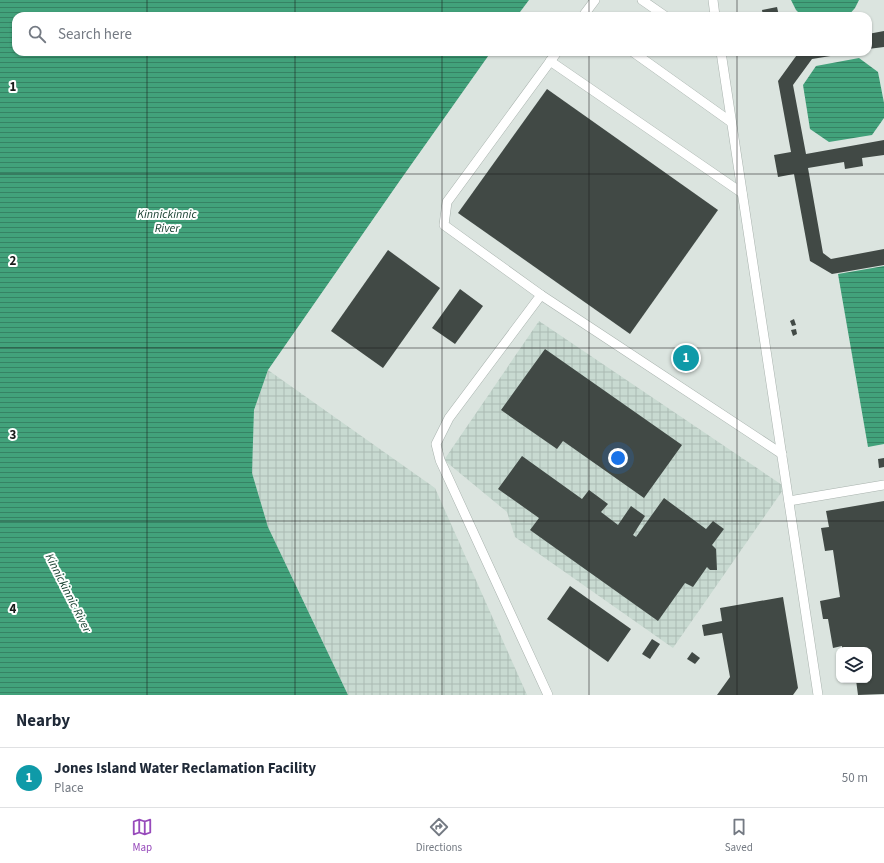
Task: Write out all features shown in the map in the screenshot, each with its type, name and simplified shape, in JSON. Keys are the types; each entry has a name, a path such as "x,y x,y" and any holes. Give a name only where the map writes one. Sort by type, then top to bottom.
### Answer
{"lane":[{"path":"586,12 595,0"},
{"path":"642,0 659,12"},
{"path":"713,0 714,12"},
{"path":"553,56 447,202 444,225 541,295 782,454"},
{"path":"639,56 731,122"},
{"path":"720,56 818,695"},
{"path":"550,61 742,193"},
{"path":"541,295 449,418 436,444 440,460 548,695"},
{"path":"789,501 884,485"}],"shaded area":[{"path":"539,321 785,487 673,648 515,537 507,512 444,460"},
{"path":"268,370 435,488 527,695 348,695 268,527 252,473 254,410"}],"water":[{"name":"Kinnickinnic River","path":"0,0 529,0 520,12 12,12 12,56 488,56 268,370 254,410 252,473 268,527 348,695 0,695"},
{"path":"791,0 859,0 852,12 798,12"},
{"path":"859,58 878,72 884,103 884,118 872,135 829,142 810,129 803,85 816,66"},
{"path":"884,266 884,444 868,447 838,274"}],"building":[{"path":"777,7 778,12 762,12 762,10"},
{"path":"884,31 884,47 872,48 872,33"},
{"path":"796,56 830,56 812,59 793,85 806,154 884,140 884,155 862,158 863,166 845,169 844,162 808,168 823,253 831,259 884,249 884,265 832,274 810,261 794,174 778,177 774,155 791,152 778,81"},
{"path":"547,89 718,210 630,334 458,213"},
{"path":"388,250 440,288 383,368 331,331"},
{"path":"460,289 483,306 455,344 432,328"},
{"path":"794,319 796,325 792,326 790,321"},
{"path":"796,329 797,334 793,336 791,330"},
{"path":"545,349 682,445 644,498 563,441 557,449 501,410"},
{"path":"522,456 582,499 589,490 608,504 601,512 618,525 631,506 645,516 633,535 636,537 664,498 706,529 713,521 724,529 712,545 716,549 717,570 710,570 707,567 693,587 685,583 658,621 530,530 539,518 498,489"},
{"path":"884,458 884,467 879,468 878,459"},
{"path":"884,501 884,694 858,695 856,683 872,683 872,647 842,646 833,648 828,619 823,619 820,601 840,597 833,550 825,551 821,528 829,527 826,511"},
{"path":"570,586 631,629 608,662 547,619"},
{"path":"783,597 798,688 793,695 717,695 730,677 722,633 704,636 702,625 722,621 720,608"},
{"path":"652,639 660,644 650,659 642,654"},
{"path":"692,652 700,658 695,664 687,659"}],"place":[{"name":"Jones Island Water Reclamation Facility","path":"686,358"}]}
